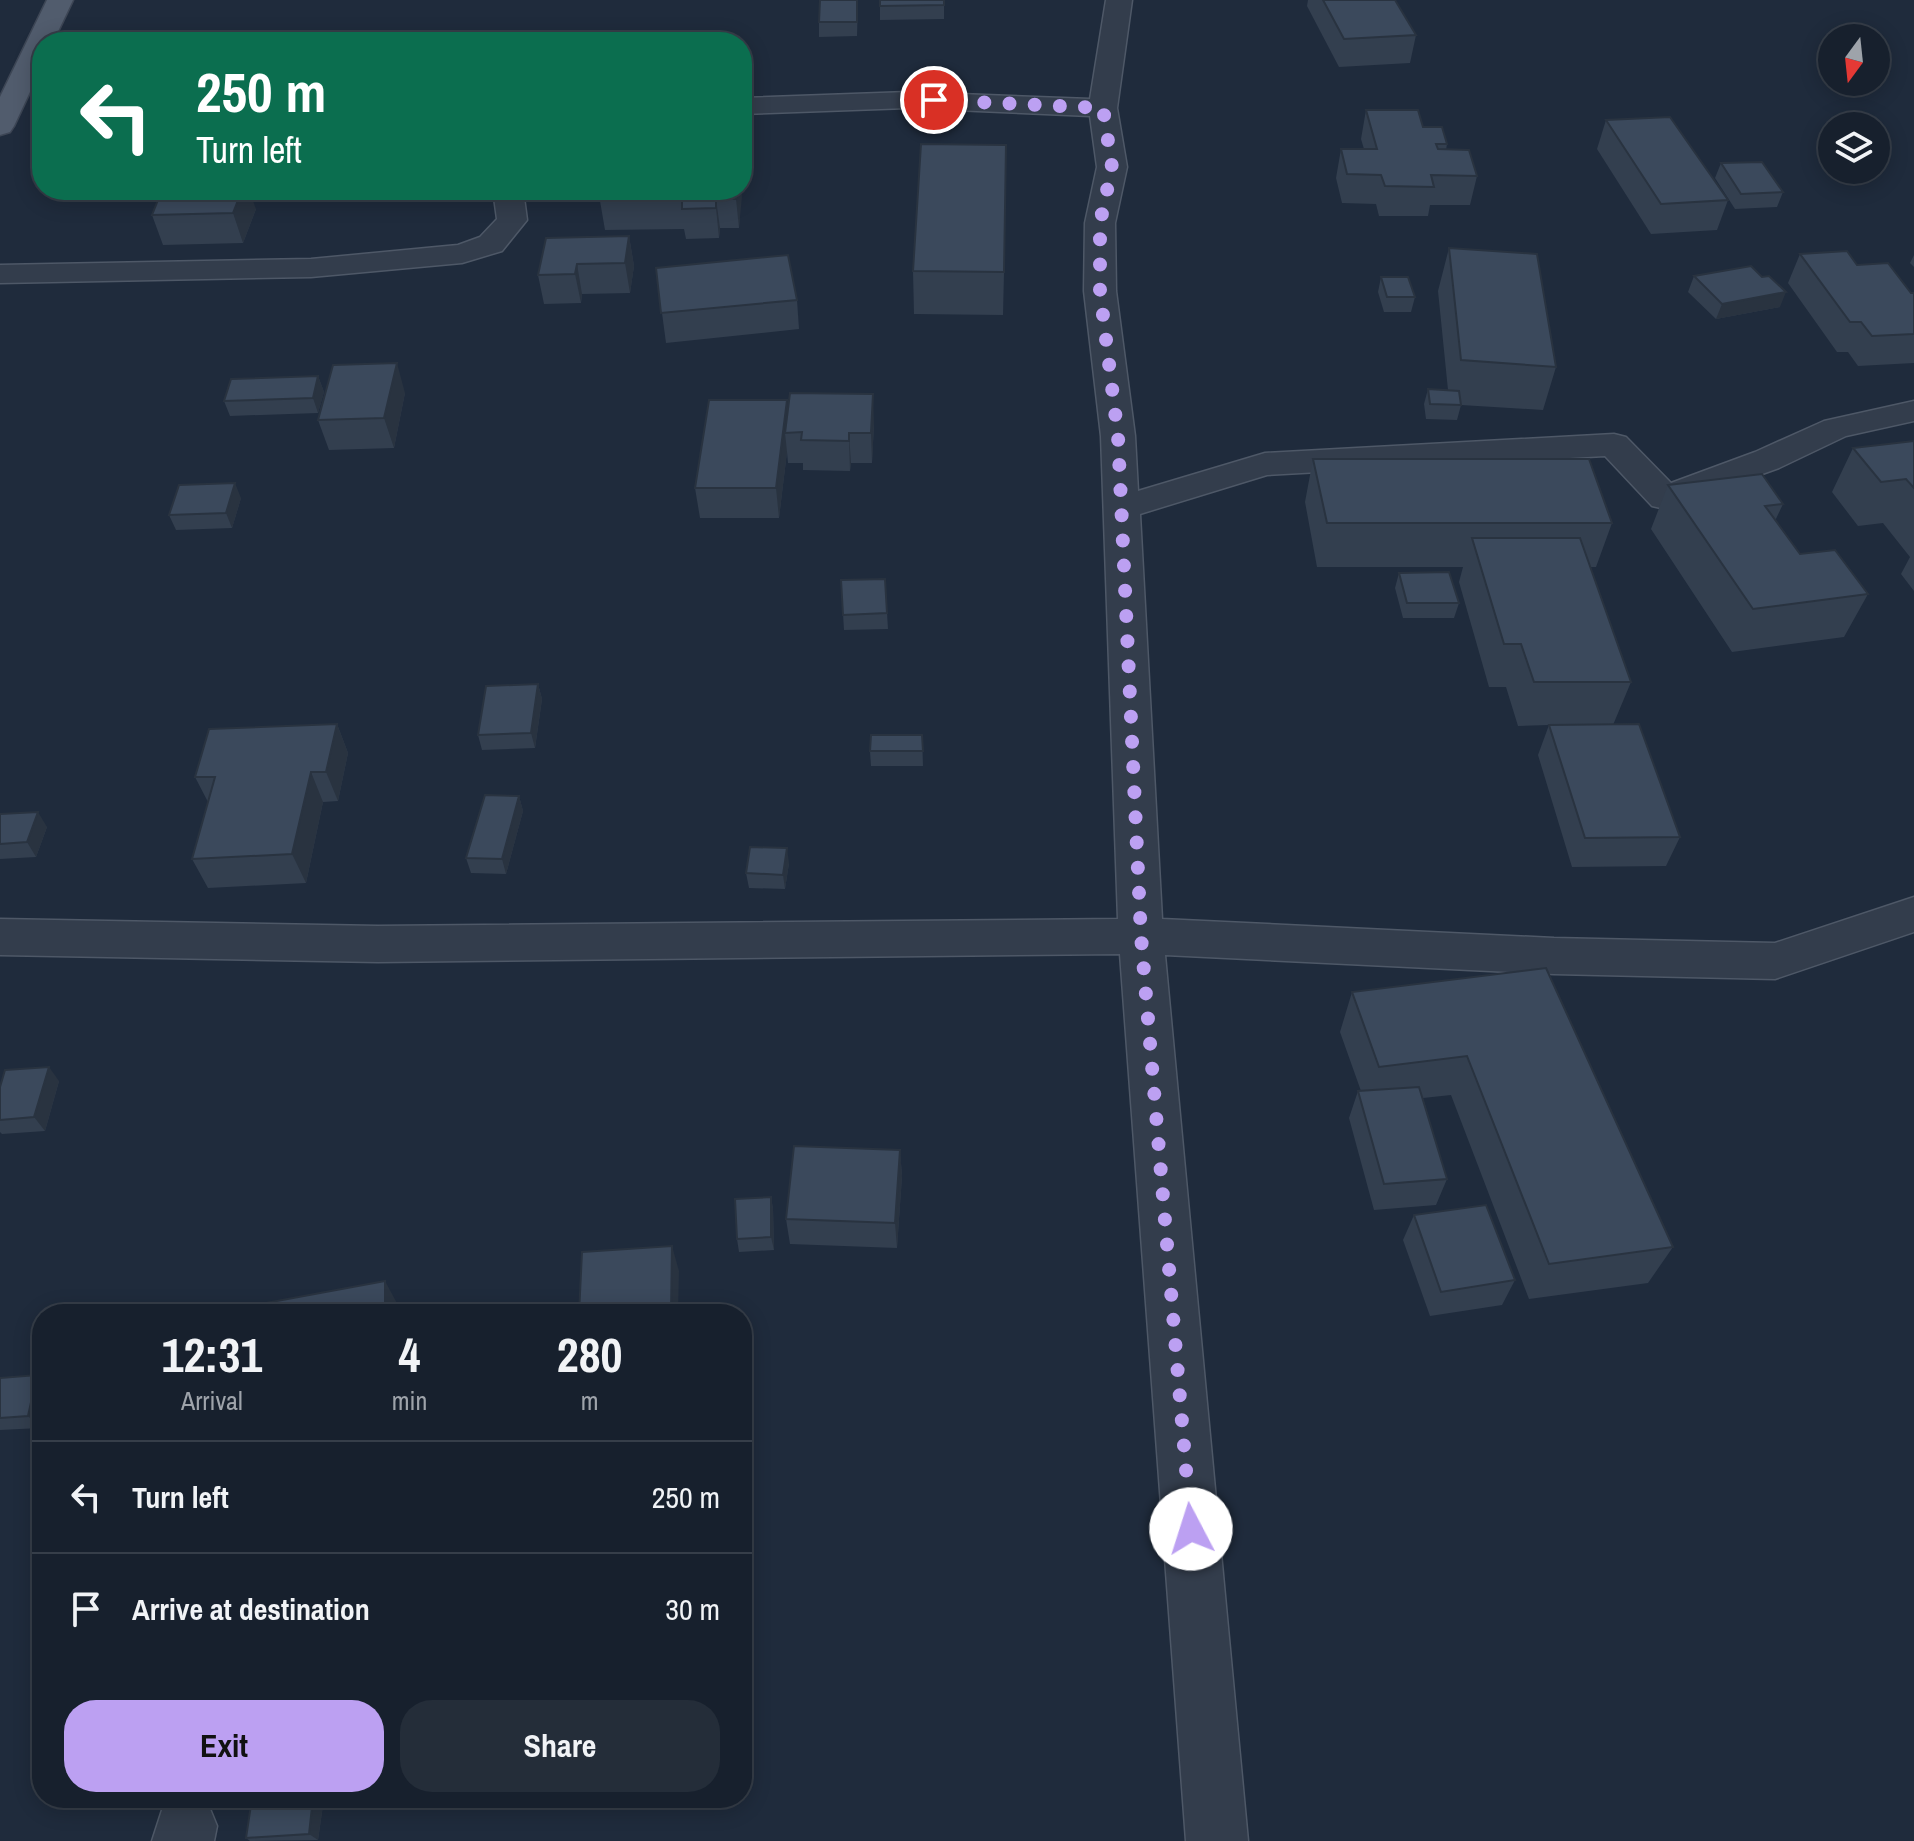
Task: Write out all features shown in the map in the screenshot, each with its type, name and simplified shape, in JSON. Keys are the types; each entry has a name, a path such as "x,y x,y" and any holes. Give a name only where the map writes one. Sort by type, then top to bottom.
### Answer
{"main road":[{"path":"45,32 60,0"},
{"path":"0,126 32,59"}],"street":[{"path":"1119,0 1103,108 1112,167 1100,223 1100,291 1118,436 1141,936 1217,1841"},
{"path":"752,106 908,100 1103,108"},
{"path":"0,274 311,268 462,254 491,244 512,220 509,200"},
{"path":"1121,508 1265,464 1614,445 1665,498 1767,460 1836,428 1914,411"},
{"path":"0,937 378,944 1141,936 1538,955 1775,961 1914,914"}],"building":[{"path":"820,0 857,0 857,22 819,22"},
{"path":"880,0 944,0 944,5 880,6"},
{"path":"1323,0 1395,0 1416,35 1344,39"},
{"path":"1366,110 1418,110 1423,127 1442,127 1447,144 1436,144 1438,149 1469,150 1477,176 1431,175 1434,187 1385,186 1381,175 1347,174 1341,149 1377,149"},
{"path":"1670,117 1728,200 1661,204 1606,120"},
{"path":"921,144 1006,145 1004,272 913,271"},
{"path":"1762,162 1783,192 1741,194 1721,163"},
{"path":"158,200 238,200 233,213 152,215"},
{"path":"600,200 682,200 600,201"},
{"path":"682,200 716,200 716,208 682,209"},
{"path":"629,236 625,263 577,264 575,274 538,275 546,238"},
{"path":"1449,248 1537,254 1556,367 1461,360"},
{"path":"1847,251 1857,265 1888,263 1914,293 1914,334 1872,336 1861,322 1850,322 1800,254"},
{"path":"788,255 797,300 661,313 656,268"},
{"path":"1751,266 1762,277 1769,276 1786,292 1722,304 1694,276"},
{"path":"1381,277 1408,277 1415,297 1387,297"},
{"path":"397,363 384,418 318,420 333,365"},
{"path":"318,376 313,398 224,401 231,379"},
{"path":"1428,389 1459,391 1461,405 1430,404"},
{"path":"790,393 873,394 871,433 849,433 849,441 801,440 802,432 785,433"},
{"path":"709,400 787,400 776,488 695,488"},
{"path":"1914,441 1914,488 1906,479 1881,482 1853,448"},
{"path":"1313,459 1589,459 1612,523 1327,523"},
{"path":"1762,474 1783,504 1765,506 1800,554 1835,550 1868,594 1753,609 1668,485"},
{"path":"235,483 226,513 169,515 179,485"},
{"path":"1472,538 1580,538 1631,682 1534,682 1521,644 1504,644"},
{"path":"1449,572 1459,603 1407,603 1399,573"},
{"path":"885,579 887,613 843,615 841,580"},
{"path":"538,684 531,733 478,735 486,686"},
{"path":"337,724 326,772 311,772 292,854 192,859 215,777 195,777 209,729"},
{"path":"1639,724 1680,837 1585,838 1549,725"},
{"path":"871,735 922,735 923,751 870,751"},
{"path":"485,795 519,796 502,859 466,858"},
{"path":"38,812 27,842 0,844 0,814"},
{"path":"750,847 787,848 783,875 746,873"},
{"path":"1546,968 1673,1247 1549,1264 1467,1056 1379,1067 1352,992"},
{"path":"49,1067 34,1117 0,1120 0,1087 5,1070"},
{"path":"1419,1087 1447,1179 1384,1184 1358,1091"},
{"path":"794,1146 900,1150 895,1223 786,1219"},
{"path":"771,1197 771,1237 737,1239 735,1199"},
{"path":"1486,1205 1515,1280 1441,1292 1414,1215"},
{"path":"672,1246 671,1304 579,1304 582,1252"},
{"path":"385,1281 385,1304 261,1304"},
{"path":"32,1375 28,1416 0,1418 0,1378"},
{"path":"250,1808 312,1808 309,1834 246,1838"}],"route":[{"path":"934,100 1103,108 1108,130 1112,167 1100,223 1100,291 1118,436 1141,936 1191,1529"}]}
